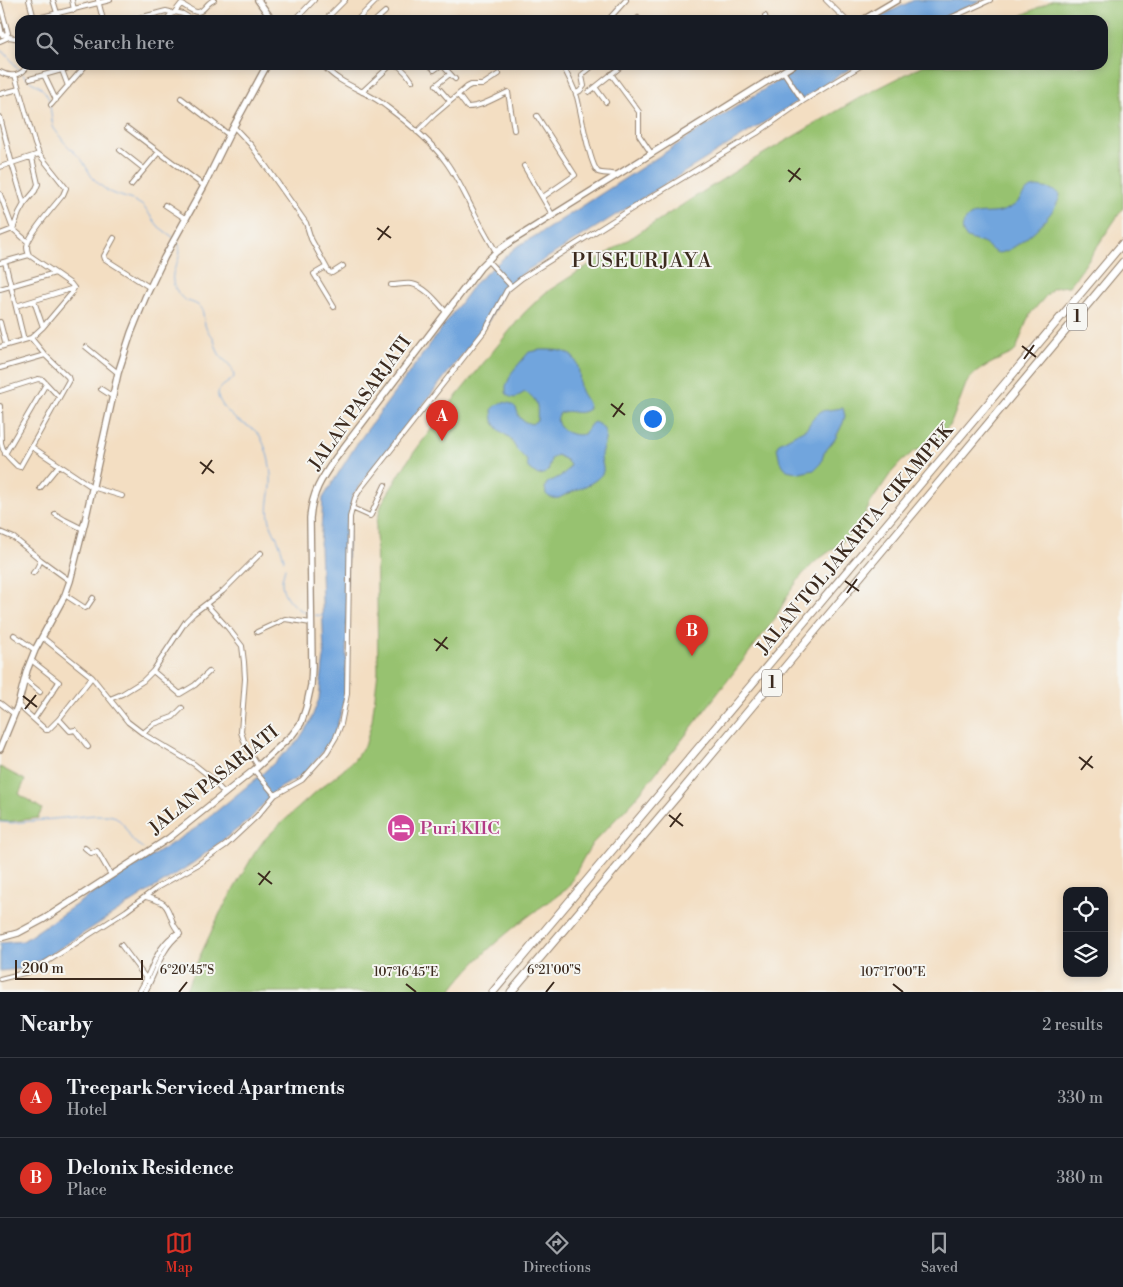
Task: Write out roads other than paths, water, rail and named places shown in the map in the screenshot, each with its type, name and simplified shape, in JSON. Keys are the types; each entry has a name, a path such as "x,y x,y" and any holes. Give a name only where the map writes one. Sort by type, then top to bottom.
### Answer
{"highway":[{"name":"JALAN TOL JAKARTA–CIKAMPEK","path":"494,992 1123,243"},
{"name":"JALAN TOL JAKARTA–CIKAMPEK","path":"511,992 679,794 1123,262"}],"main road":[{"path":"258,0 268,15"},
{"path":"872,15 897,0"},
{"path":"0,749 18,705 24,679 35,650 65,595 70,581 112,396 131,333 149,287 264,70"},
{"name":"JALAN PASARJATI","path":"0,938 18,933 38,922 170,838 256,768 292,735 301,723 310,685 312,666 310,518 312,502 318,486 335,459 469,281 489,263 496,252 510,242 785,70"}],"street":[{"path":"29,0 33,15"},
{"path":"53,0 57,13"},
{"path":"72,0 74,10"},
{"path":"49,15 110,0"},
{"path":"173,13 181,4 199,12 210,1 214,0"},
{"path":"300,15 314,0"},
{"path":"330,15 345,0"},
{"path":"362,15 377,0"},
{"path":"612,15 626,0"},
{"path":"826,0 841,15"},
{"path":"957,15 990,0"},
{"path":"98,2 102,15"},
{"path":"0,4 8,33 6,35 2,35 0,25"},
{"path":"150,15 166,11 185,15"},
{"path":"383,15 386,12"},
{"path":"0,41 9,37 15,38"},
{"path":"0,72 9,76 15,76 24,70"},
{"path":"30,79 62,70 68,86"},
{"path":"52,106 82,70"},
{"path":"330,70 340,80 383,103 436,150 448,165 496,252"},
{"path":"362,92 386,70"},
{"path":"403,70 412,81"},
{"path":"446,70 455,79"},
{"path":"565,70 576,93 595,168 602,173 617,175"},
{"path":"576,93 584,86 582,78 583,74 588,70"},
{"path":"589,92 616,70"},
{"path":"785,70 803,101"},
{"path":"0,979 28,972 42,965 106,925 158,887 197,865 226,845 257,816 273,793 302,780 323,758 336,736 343,716 348,689 349,546 352,508 355,498 486,329 511,286 633,208 757,133 803,101 854,70"},
{"path":"450,74 436,85 450,101"},
{"path":"417,132 469,86 482,85 499,74"},
{"path":"611,74 639,112 639,135 651,153"},
{"path":"44,75 56,100"},
{"path":"15,76 39,154 65,186 66,190 36,229 28,242 27,249 29,255 74,288"},
{"path":"596,87 606,102"},
{"path":"0,94 19,89"},
{"path":"458,95 469,107 508,92 514,130"},
{"path":"181,98 229,135"},
{"path":"537,116 575,175 543,197"},
{"path":"0,117 24,204"},
{"path":"234,127 251,145 306,223 311,240 331,274 343,266"},
{"path":"126,128 204,186"},
{"path":"0,144 6,142"},
{"path":"120,150 144,169"},
{"path":"131,185 158,153"},
{"path":"0,167 32,158 39,154"},
{"path":"0,234 13,229 24,204 35,191 38,184 32,158"},
{"path":"524,166 553,216"},
{"path":"0,194 13,229 28,242"},
{"path":"165,205 186,219"},
{"path":"114,238 104,259 149,287"},
{"path":"24,340 11,286 2,263 29,255"},
{"path":"489,263 511,286"},
{"path":"326,267 314,274 334,307"},
{"path":"0,289 56,273"},
{"path":"391,285 411,284 418,287 434,298 446,312"},
{"path":"16,306 74,288"},
{"path":"0,347 31,338 43,327 74,288"},
{"path":"34,301 43,327"},
{"path":"0,322 6,345"},
{"path":"0,406 1,443 6,454 20,467 69,379 31,338"},
{"path":"86,347 118,372"},
{"path":"0,368 45,355"},
{"path":"0,391 36,379 42,380 59,397"},
{"path":"6,454 46,384"},
{"path":"102,389 112,396"},
{"path":"32,447 92,487 122,496"},
{"path":"40,488 59,465"},
{"path":"352,508 370,516 385,485"},
{"path":"55,514 83,529"},
{"path":"0,532 19,541 40,560 70,581"},
{"path":"110,699 142,682 153,671 182,626 194,613 223,591 261,553"},
{"path":"33,573 40,560"},
{"path":"65,595 85,608 93,598"},
{"path":"206,604 242,646 245,679 241,732 259,776 273,793"},
{"path":"257,632 282,620 311,623"},
{"path":"14,635 35,650"},
{"path":"42,637 92,677 124,718 143,733 194,764 209,776 224,793"},
{"path":"31,660 59,682 34,719"},
{"path":"153,671 180,694 195,685 209,672"},
{"path":"18,705 47,731 50,730 92,677"},
{"path":"24,679 40,692"},
{"path":"0,704 14,714"},
{"path":"143,733 154,724 173,717 182,708"},
{"path":"59,719 70,731 75,730 88,746"},
{"path":"85,848 90,852 97,851 111,875"},
{"path":"145,992 160,949 165,941 179,933 172,921 168,908 160,900 146,896"},
{"path":"121,945 148,982"},
{"path":"139,992 148,982"}],"water":[{"path":"914,0 982,0 948,15 884,15"},
{"path":"795,70 848,70 526,271 506,287 489,320 352,496 347,558 346,685 344,703 334,735 321,754 304,774 275,791 249,820 193,863 48,956 21,969 0,971 0,943 23,941 196,828 262,774 298,741 310,722 319,699 324,656 320,546 323,498 356,445 475,283 516,247 544,231"},
{"path":"1037,187 1050,189 1060,194 1053,210 1036,230 1025,239 1006,251 999,253 983,243 966,237 963,225 970,216 1000,212 1014,206 1027,190"},
{"path":"540,350 566,352 574,359 579,372 580,388 589,406 589,409 581,412 568,411 560,413 558,423 560,427 568,433 579,435 584,434 594,422 602,427 605,436 601,453 603,469 601,475 587,485 559,498 552,498 546,494 545,487 547,483 566,472 570,465 566,460 557,455 551,459 547,472 538,475 528,468 525,458 517,450 510,438 499,430 493,421 492,410 497,405 503,403 513,405 520,418 525,422 532,424 537,420 535,400 525,392 515,398 510,397 506,393 506,386 512,372 529,352"},
{"path":"843,408 845,416 843,423 835,439 824,453 821,463 814,470 800,473 787,470 780,462 777,447 779,443 807,428 821,411"}],"waterway":[{"path":"0,50 15,65"},
{"path":"23,74 45,92 49,99 53,127 64,142 82,160 92,177 109,192 135,201 143,206 159,227 174,238"},
{"path":"177,240 180,254 174,271 173,283 182,298 199,306 203,312 206,328 213,337 218,352 233,372 234,377 219,390 219,400 234,418 256,432 266,449 271,474 268,505 269,517 284,560"},
{"path":"285,568 282,586 286,596 297,608 307,613"},
{"path":"315,615 323,616"},
{"path":"0,822 12,823 109,815 116,817 123,824 133,841 144,849"}],"place":[{"name":"Treepark Serviced Apartments","path":"442,441"},
{"name":"Delonix Residence","path":"692,656"},
{"name":"Puri KIIC","path":"401,828"}],"district":[{"name":"PUSEURJAYA","path":"642,261"}]}
